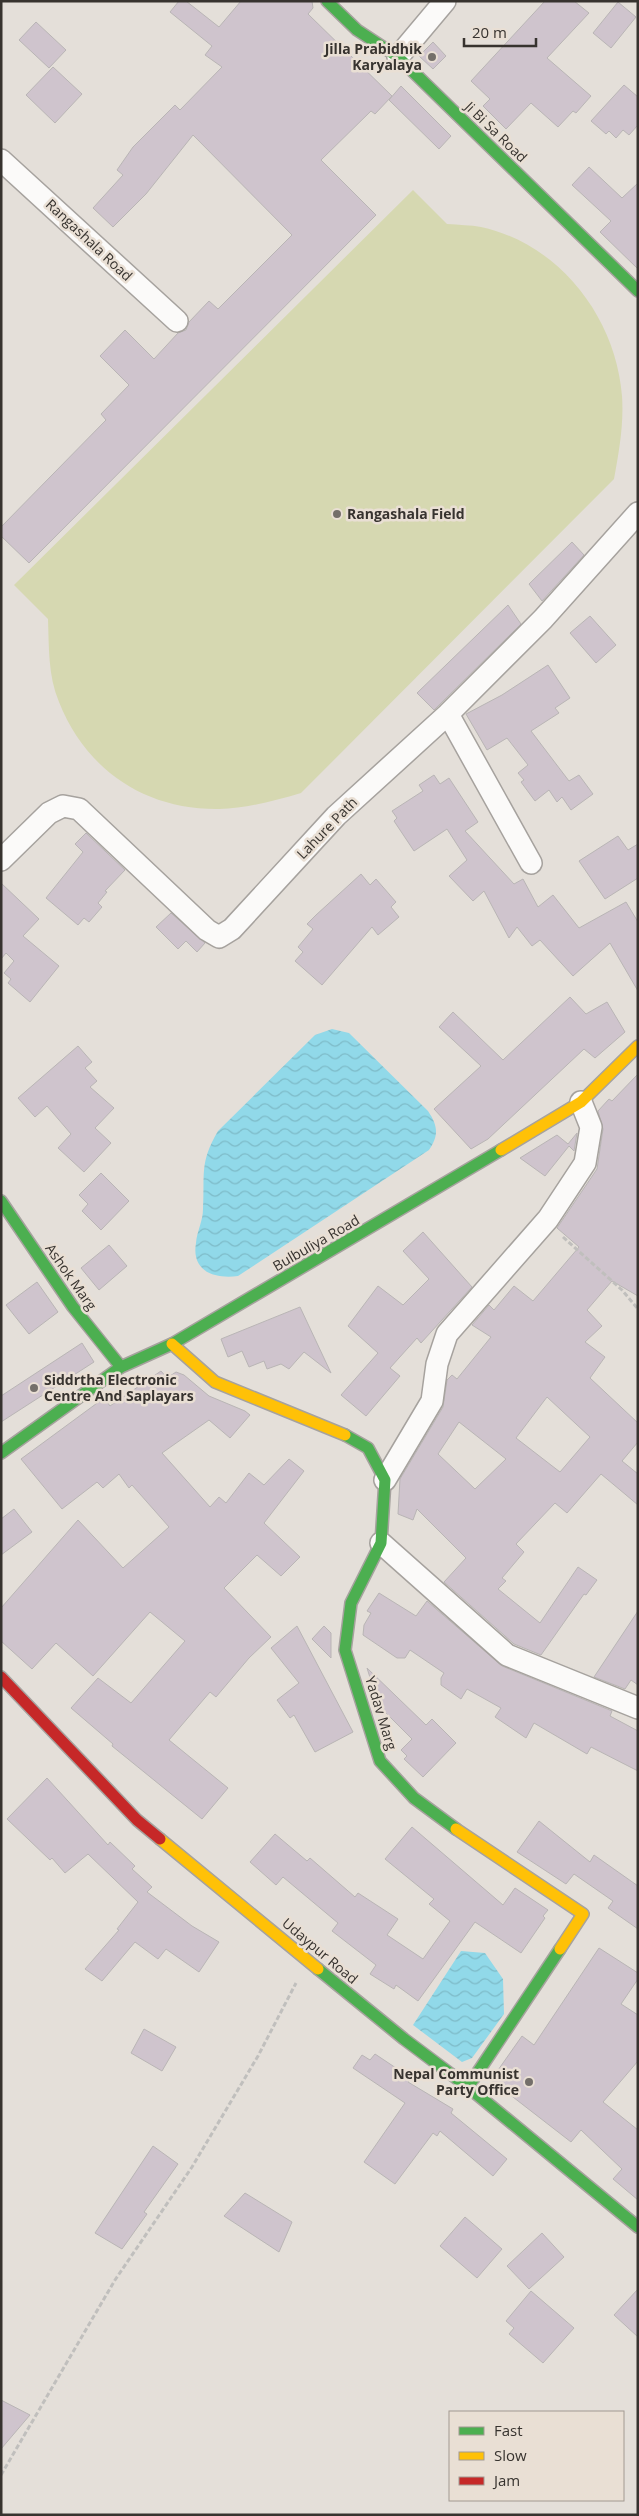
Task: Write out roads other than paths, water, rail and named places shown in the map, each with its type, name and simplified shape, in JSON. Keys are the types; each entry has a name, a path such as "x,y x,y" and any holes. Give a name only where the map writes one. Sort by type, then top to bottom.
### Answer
{"street":[{"name":"Ji Bi Sa Road","path":"327,1 357,30 398,57 638,291"},
{"path":"398,57 445,1"},
{"name":"Rangashala Road","path":"1,160 176,321"},
{"name":"Lahure Path","path":"1,860 49,813 64,806 79,809 207,930 220,937 232,928 336,816 448,714 543,619 638,513"},
{"path":"448,714 531,863"},
{"name":"Bulbuliya Road","path":"1,1453 121,1366 172,1344 582,1102 638,1046"},
{"path":"385,1480 432,1401 436,1364 447,1334 545,1223 585,1163 591,1127 582,1102"},
{"name":"Ashok Marg","path":"1,1202 73,1307 121,1366"},
{"path":"172,1344 215,1382 340,1433 368,1448 385,1480"},
{"name":"Yadav Marg","path":"385,1480 381,1543 352,1602 345,1650 380,1762 414,1798 490,1853 583,1914 468,2087"},
{"path":"381,1543 507,1655 638,1708"},
{"name":"Udaypur Road","path":"1,1677 137,1820 404,2039 468,2087 638,2227"}],"water":[{"path":"332,1029 349,1033 428,1111 434,1121 436,1130 432,1145 429,1150 238,1276 213,1275 206,1272 197,1261 195,1253 203,1213 205,1161 212,1142 218,1131 315,1035"},
{"path":"461,1951 485,1953 503,1979 504,2014 472,2058 462,2062 413,2025"}],"place":[{"name":"Jilla Prabidhik Karyalaya","path":"432,57"},
{"name":"Rangashala Field","path":"337,514"},
{"name":"Siddrtha Electronic Centre And Saplayars","path":"34,1388"},
{"name":"Nepal Communist Party Office","path":"529,2082"}]}
